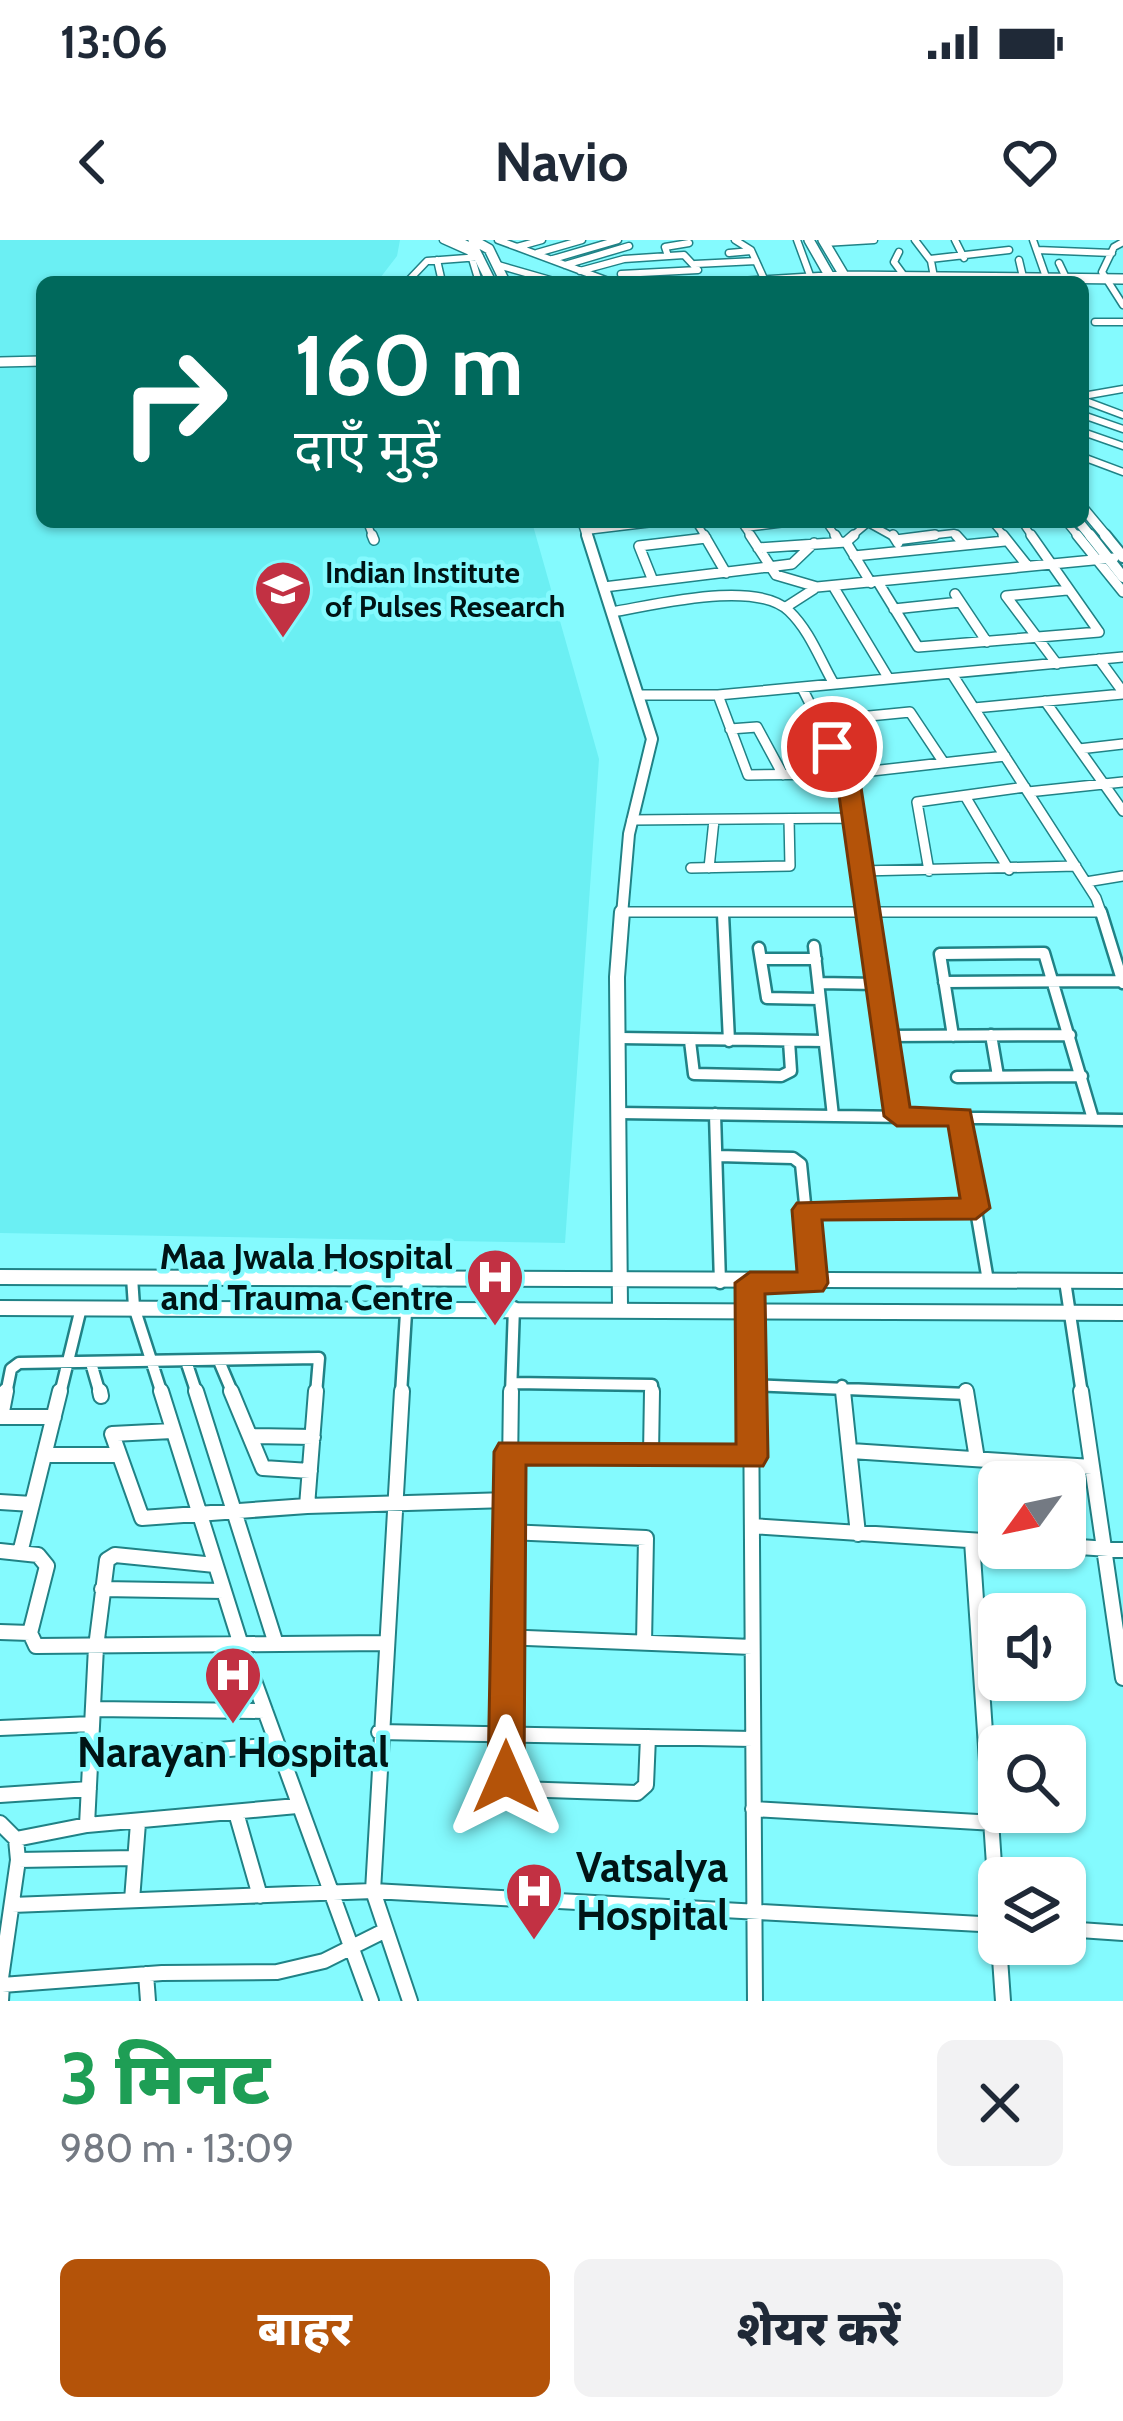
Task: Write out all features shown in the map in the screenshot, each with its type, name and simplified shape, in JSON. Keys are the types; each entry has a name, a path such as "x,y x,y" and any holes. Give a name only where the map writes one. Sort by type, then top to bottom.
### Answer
{"street":[{"path":"443,240 476,257"},
{"path":"455,240 476,257 487,276"},
{"path":"473,240 489,250 503,276"},
{"path":"517,247 542,240"},
{"path":"534,254 582,240"},
{"path":"796,240 809,276"},
{"path":"809,240 826,276"},
{"path":"844,276 824,241 874,240"},
{"path":"915,240 930,259 934,276"},
{"path":"956,240 977,276"},
{"path":"1033,240 1040,276"},
{"path":"489,250 500,241 602,276"},
{"path":"550,260 623,242"},
{"path":"618,276 636,254 623,242"},
{"path":"565,265 623,242"},
{"path":"737,242 759,242"},
{"path":"737,242 751,251 763,276"},
{"path":"1104,278 1112,253 1123,242"},
{"path":"668,256 665,248 689,243"},
{"path":"930,259 1009,250"},
{"path":"1037,250 1112,253"},
{"path":"729,254 751,251"},
{"path":"899,252 894,262 904,276"},
{"path":"580,271 689,255 698,270 643,276"},
{"path":"412,276 424,262 476,257"},
{"path":"476,257 478,276"},
{"path":"437,260 441,276"},
{"path":"1019,260 1023,276"},
{"path":"629,262 756,261"},
{"path":"1059,263 1065,276"},
{"path":"498,265 536,276"},
{"path":"1104,278 1123,305"},
{"path":"1089,279 1123,279"},
{"path":"1095,322 1123,322"},
{"path":"0,362 36,361"},
{"path":"1089,397 1123,389"},
{"path":"1102,394 1123,401"},
{"path":"1089,401 1123,415"},
{"path":"1108,409 1123,401"},
{"path":"1089,417 1123,429"},
{"path":"1089,434 1123,446"},
{"path":"1089,459 1123,472"},
{"path":"1113,468 1123,463"},
{"path":"1089,515 1123,557"},
{"path":"369,528 374,540"},
{"path":"586,528 652,739 632,820 622,911 620,1307"},
{"path":"700,528 726,573"},
{"path":"745,528 774,572"},
{"path":"792,528 800,543"},
{"path":"831,528 917,647 1099,632 1026,528"},
{"path":"758,548 843,542 862,528"},
{"path":"879,528 896,539 902,551"},
{"path":"997,528 1026,564"},
{"path":"1072,528 1123,577"},
{"path":"1083,528 1123,592"},
{"path":"896,539 951,533 965,545"},
{"path":"653,581 639,546 706,538"},
{"path":"854,556 1005,541"},
{"path":"744,597 759,593 774,572 798,562 814,543"},
{"path":"604,587 774,572 817,587 1123,557"},
{"path":"833,586 889,679"},
{"path":"785,607 817,587"},
{"path":"1057,664 1006,596 1067,590"},
{"path":"612,612 763,597 785,607 834,684"},
{"path":"894,609 957,598 987,641"},
{"path":"638,695 718,695 1123,657"},
{"path":"974,708 1123,693 1099,659"},
{"path":"944,982 1123,982 1119,959 1086,882 952,674"},
{"path":"802,688 845,774 897,1116"},
{"path":"718,695 744,772 845,774 1005,756"},
{"path":"1045,701 1123,811"},
{"path":"818,721 910,712 944,763"},
{"path":"730,729 757,727 783,775"},
{"path":"1079,749 1123,744"},
{"path":"929,871 916,802 1123,782"},
{"path":"965,796 1009,870"},
{"path":"632,820 854,818"},
{"path":"691,868 790,866 789,819"},
{"path":"710,868 714,820"},
{"path":"861,871 1076,866"},
{"path":"1086,882 1123,875"},
{"path":"622,911 867,916 1100,912"},
{"path":"723,914 729,1041"},
{"path":"820,1000 767,998 760,954 815,952 833,1116"},
{"path":"953,1036 940,954 1040,952 1048,956 1093,1119"},
{"path":"819,983 877,984"},
{"path":"991,1035 998,1076"},
{"path":"885,1036 1070,1035"},
{"path":"619,1038 824,1041"},
{"path":"690,1041 694,1074 782,1076 791,1071 789,1041"},
{"path":"957,1077 1082,1076"},
{"path":"618,1113 1123,1120"},
{"path":"715,1114 720,1283"},
{"path":"960,1116 988,1281"},
{"path":"718,1156 798,1160 813,1283"},
{"path":"807,1210 976,1208"},
{"path":"0,1276 720,1283 1123,1281"},
{"path":"132,1277 134,1307 197,1516 297,1806 371,2001"},
{"path":"408,1280 373,1891 410,2001"},
{"path":"1065,1281 1066,1313 1123,1678"},
{"path":"750,1283 755,2001"},
{"path":"514,1307 504,1637 511,1786 637,1793 646,1785 648,1737"},
{"path":"0,1308 751,1307 1123,1313"},
{"path":"20,1553 81,1308"},
{"path":"54,1417 1,1418 14,1365 320,1358 307,1506"},
{"path":"186,1361 276,1644"},
{"path":"219,1361 263,1468 310,1471"},
{"path":"91,1363 101,1396"},
{"path":"512,1383 652,1384 651,1455"},
{"path":"752,1385 966,1391 977,1459"},
{"path":"842,1386 857,1534"},
{"path":"172,1431 115,1432 117,1454 142,1518 307,1506 508,1500"},
{"path":"250,1436 313,1437"},
{"path":"851,1451 1092,1467"},
{"path":"510,1452 752,1457"},
{"path":"44,1455 117,1454"},
{"path":"0,1502 32,1504"},
{"path":"752,1526 978,1541"},
{"path":"507,1532 646,1538 644,1643"},
{"path":"972,1541 987,1725"},
{"path":"1086,1548 1123,1550"},
{"path":"0,1551 38,1556 47,1566 30,1634 36,1646 386,1643"},
{"path":"87,1825 96,1647 106,1560 116,1555 215,1565"},
{"path":"102,1589 224,1592"},
{"path":"0,1632 30,1634"},
{"path":"504,1637 752,1647"},
{"path":"0,1728 93,1716 265,1711"},
{"path":"379,1732 753,1739"},
{"path":"89,1762 276,1744"},
{"path":"0,1795 89,1789"},
{"path":"16,1839 87,1825 238,1816 297,1806"},
{"path":"753,1809 978,1822"},
{"path":"238,1816 260,1896"},
{"path":"0,1823 16,1839 18,1860 1,1990 146,1974 265,1977 306,1970 386,1930"},
{"path":"132,1900 138,1823"},
{"path":"18,1860 136,1858"},
{"path":"12,1905 373,1891 978,1924"},
{"path":"1086,1930 1123,1933"},
{"path":"1001,1965 1003,2001"},
{"path":"146,1974 148,2001"}],"shaded area":[{"name":"Indian Institute of Pulses Research","path":"0,240 400,240 397,256 382,276 36,276 36,528 534,528 599,759 565,1243 0,1233"}],"place":[{"name":"Indian Institute of Pulses Research","path":"283,640"},
{"name":"Maa Jwala Hospital and Trauma Centre","path":"495,1328"},
{"name":"Narayan Hospital","path":"233,1726"},
{"name":"Vatsalya Hospital","path":"534,1942"}],"route":[{"path":"506,1777 504,1637 510,1452 752,1457 750,1283 813,1283 807,1210 976,1208 960,1116 897,1116 849,781 832,747"}]}
